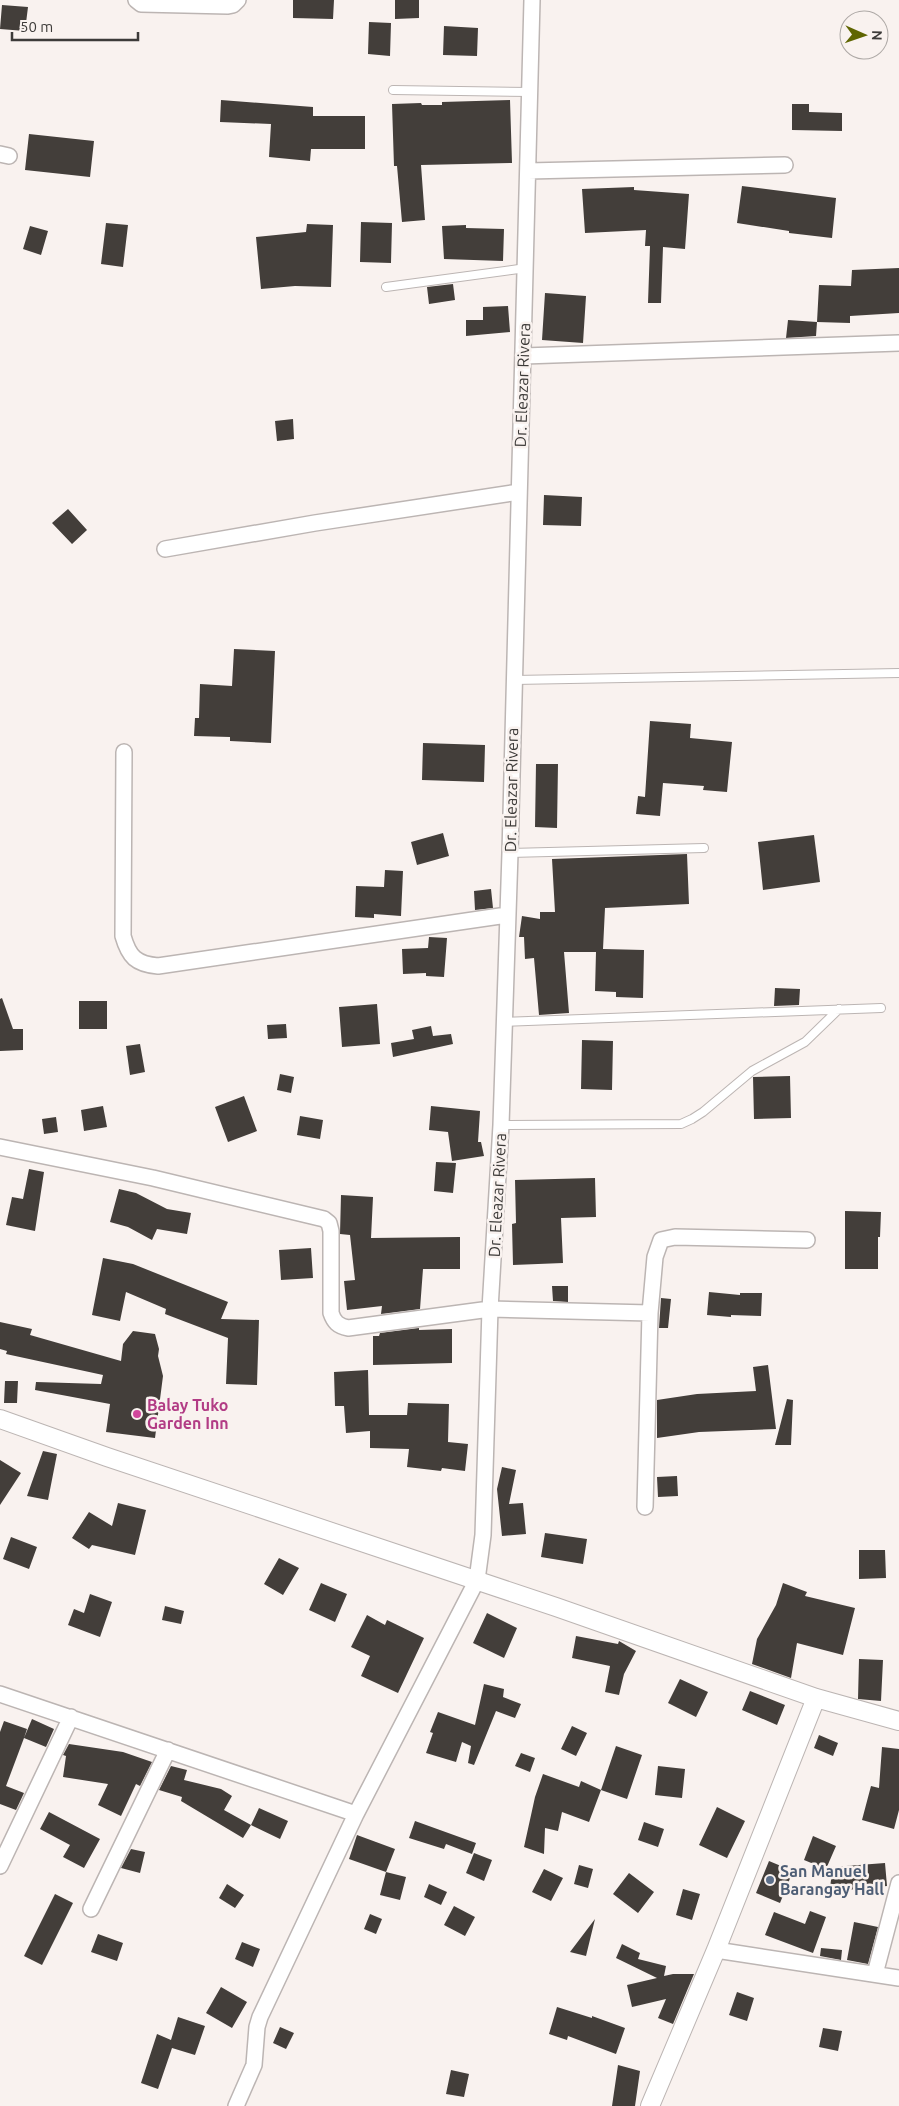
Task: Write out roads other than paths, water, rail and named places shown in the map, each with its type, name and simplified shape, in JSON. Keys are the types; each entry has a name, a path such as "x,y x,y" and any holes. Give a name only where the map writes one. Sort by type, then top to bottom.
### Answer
{"street":[{"path":"136,0 141,4 228,6 234,5 238,0"},
{"name":"Dr. Eleazar Rivera","path":"236,2106 254,2065 257,2027 260,2017 356,1814 477,1580 483,1535 490,1309 501,1125 524,356 532,0"},
{"path":"528,172 785,166"},
{"path":"524,356 899,343"},
{"path":"165,549 315,523 519,492"},
{"path":"124,752 123,936 127,948 134,958 144,965 158,966 507,915"},
{"path":"0,1146 152,1178 324,1219 331,1231 331,1313 333,1319 341,1326 348,1328 490,1309 650,1313"},
{"path":"645,1506 650,1313 655,1257 661,1240 675,1236 807,1240"},
{"path":"0,1419 477,1580 816,1698 899,1721"},
{"path":"0,1695 356,1814"},
{"path":"650,2106 716,1950 816,1698"},
{"path":"0,1866 70,1717"},
{"path":"91,1909 168,1750"},
{"path":"875,1974 899,1883"},
{"path":"716,1950 899,1978"}],"lane":[{"path":"393,90 530,92"},
{"path":"386,287 526,268"},
{"path":"513,680 899,673"},
{"path":"510,853 704,848"},
{"path":"504,1022 881,1008"},
{"path":"501,1125 681,1124 702,1112 752,1071 805,1042 839,1009"}],"place":[{"name":"Balay Tuko Garden Inn","path":"137,1414"},
{"name":"San Manuel Barangay Hall","path":"770,1880"}]}
